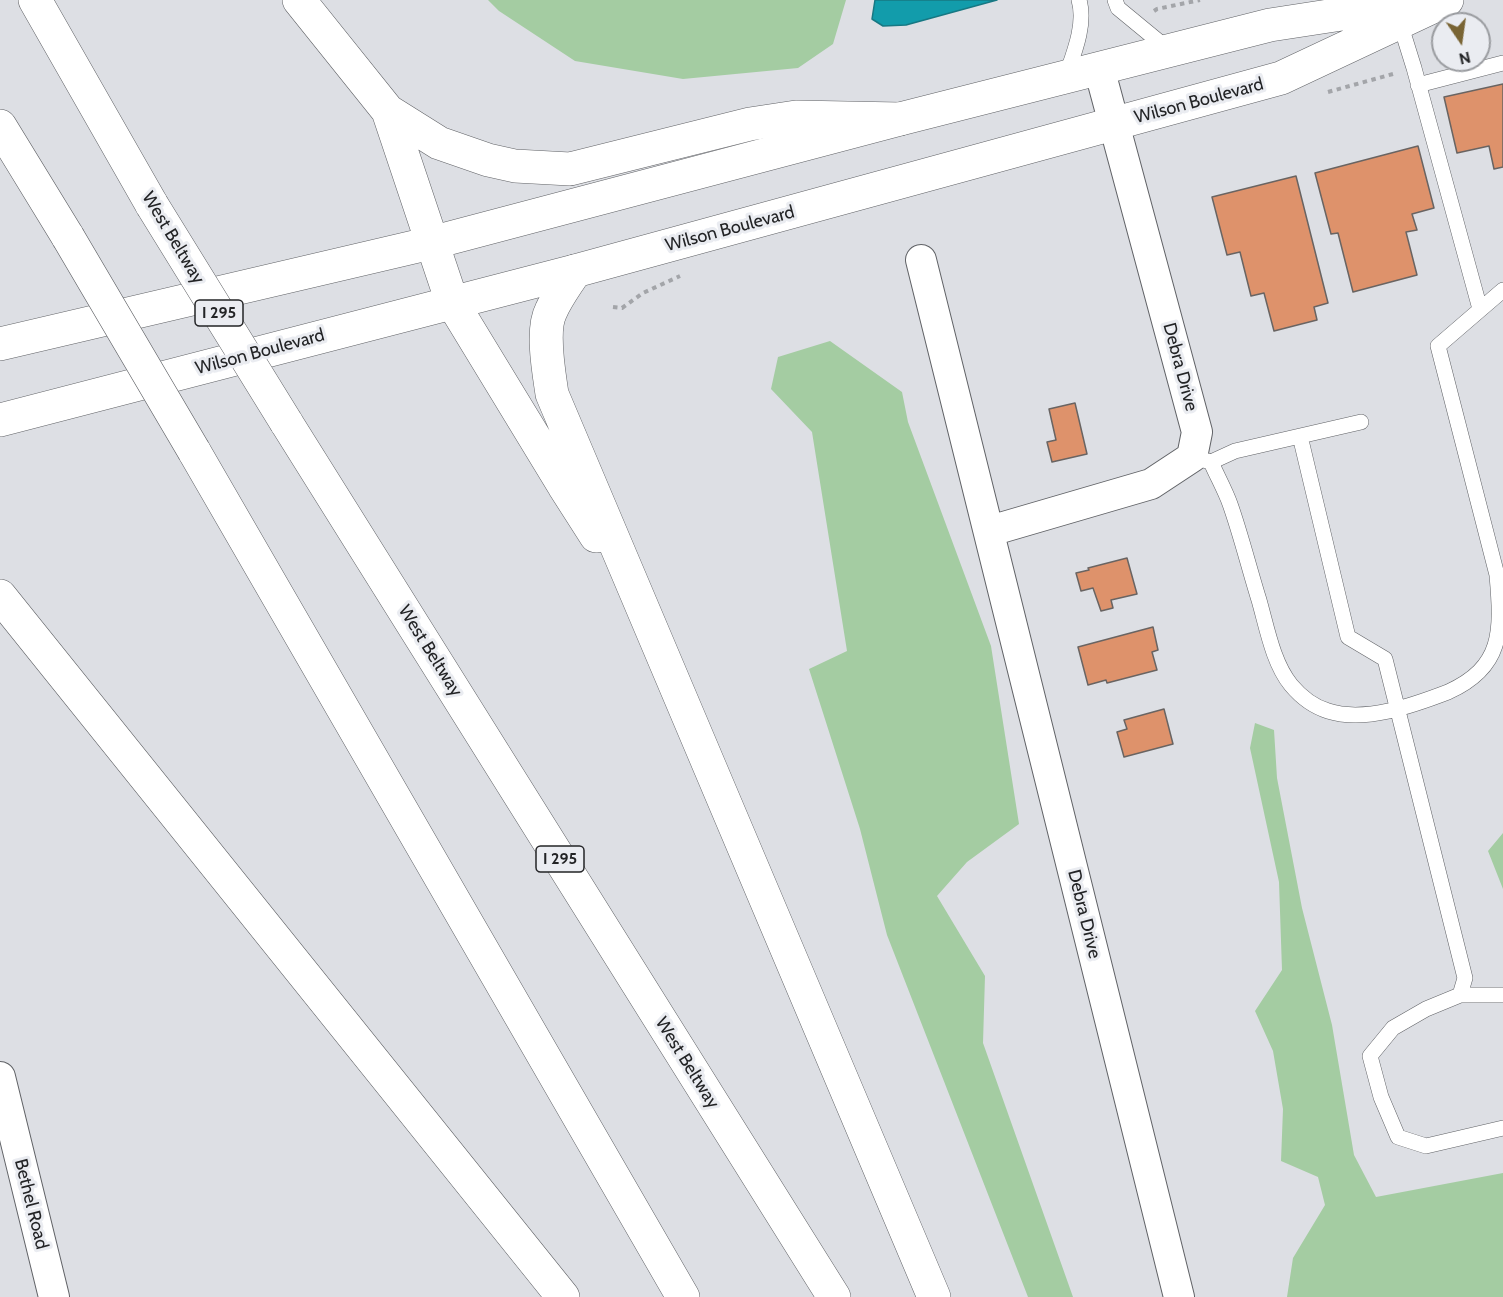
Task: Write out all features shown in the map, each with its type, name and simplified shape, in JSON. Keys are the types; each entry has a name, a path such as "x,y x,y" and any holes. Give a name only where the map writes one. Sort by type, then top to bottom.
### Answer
{"main road":[{"name":"West Beltway","path":"34,0 152,205 834,1297"},
{"path":"299,0 388,111 452,302 564,486 639,600"},
{"name":"Wilson Boulevard","path":"0,420 575,271 1281,78 1382,22 1436,0"},
{"name":"Wilson Boulevard","path":"0,344 432,243 900,119 1270,25 1382,22 1447,0"},
{"path":"388,111 440,142 488,160 515,166 570,169 750,124 796,117 900,119"},
{"path":"0,126 194,451 683,1297"},
{"path":"575,271 549,313 547,362 552,394 934,1297"},
{"path":"0,596 563,1297"}],"street":[{"name":"Debra Drive","path":"1099,68 1197,432 1202,460"},
{"name":"Debra Drive","path":"921,260 1179,1297"},
{"path":"990,531 1151,484 1202,460"},
{"name":"Bethel Road","path":"0,1077 54,1297"}],"lane":[{"path":"1065,77 1076,45 1082,9 1079,0"},
{"path":"1115,0 1118,8 1169,50"},
{"path":"1382,22 1419,85 1480,309"},
{"path":"1419,85 1503,63"},
{"path":"1361,422 1202,460 1229,502 1273,649 1291,685 1310,702 1329,712 1374,713 1399,709 1466,684 1486,668 1497,652 1501,629 1497,575 1437,346 1503,290"},
{"path":"1300,436 1348,637 1385,659 1465,978 1460,995"},
{"path":"1503,995 1460,995 1426,1009 1393,1028 1370,1056 1381,1097 1398,1137 1426,1146 1503,1128"}],"green space":[{"path":"488,0 846,0 833,44 798,68 683,79 575,61 499,11"},
{"path":"830,341 902,392 908,422 991,646 1019,824 967,862 937,896 985,976 983,1043 1073,1297 1028,1297 887,935 860,829 809,669 847,651 812,432 771,389 778,357"},
{"path":"1255,723 1274,730 1277,778 1302,908 1332,1025 1354,1155 1376,1197 1503,1173 1503,1297 1287,1297 1293,1258 1325,1205 1318,1177 1281,1161 1283,1109 1273,1051 1255,1011 1282,970 1279,882 1250,748"},
{"path":"1503,833 1503,889 1488,851"}],"water":[{"path":"875,0 997,0 906,25 883,26 872,19"}],"building":[{"path":"1503,84 1503,167 1494,169 1489,146 1457,153 1444,97"},
{"path":"1418,146 1434,208 1412,214 1417,230 1406,232 1417,275 1353,292 1338,233 1331,234 1315,173"},
{"path":"1296,176 1328,303 1314,307 1317,320 1274,331 1264,293 1251,296 1240,252 1227,255 1212,197"},
{"path":"1075,403 1087,454 1052,462 1047,442 1056,440 1049,409"},
{"path":"1127,558 1137,594 1111,600 1113,608 1101,611 1093,588 1081,591 1076,573"},
{"path":"1153,627 1158,650 1152,652 1157,670 1107,683 1106,680 1088,685 1078,647"},
{"path":"1164,709 1173,744 1124,757 1117,732 1127,729 1124,720"}]}
